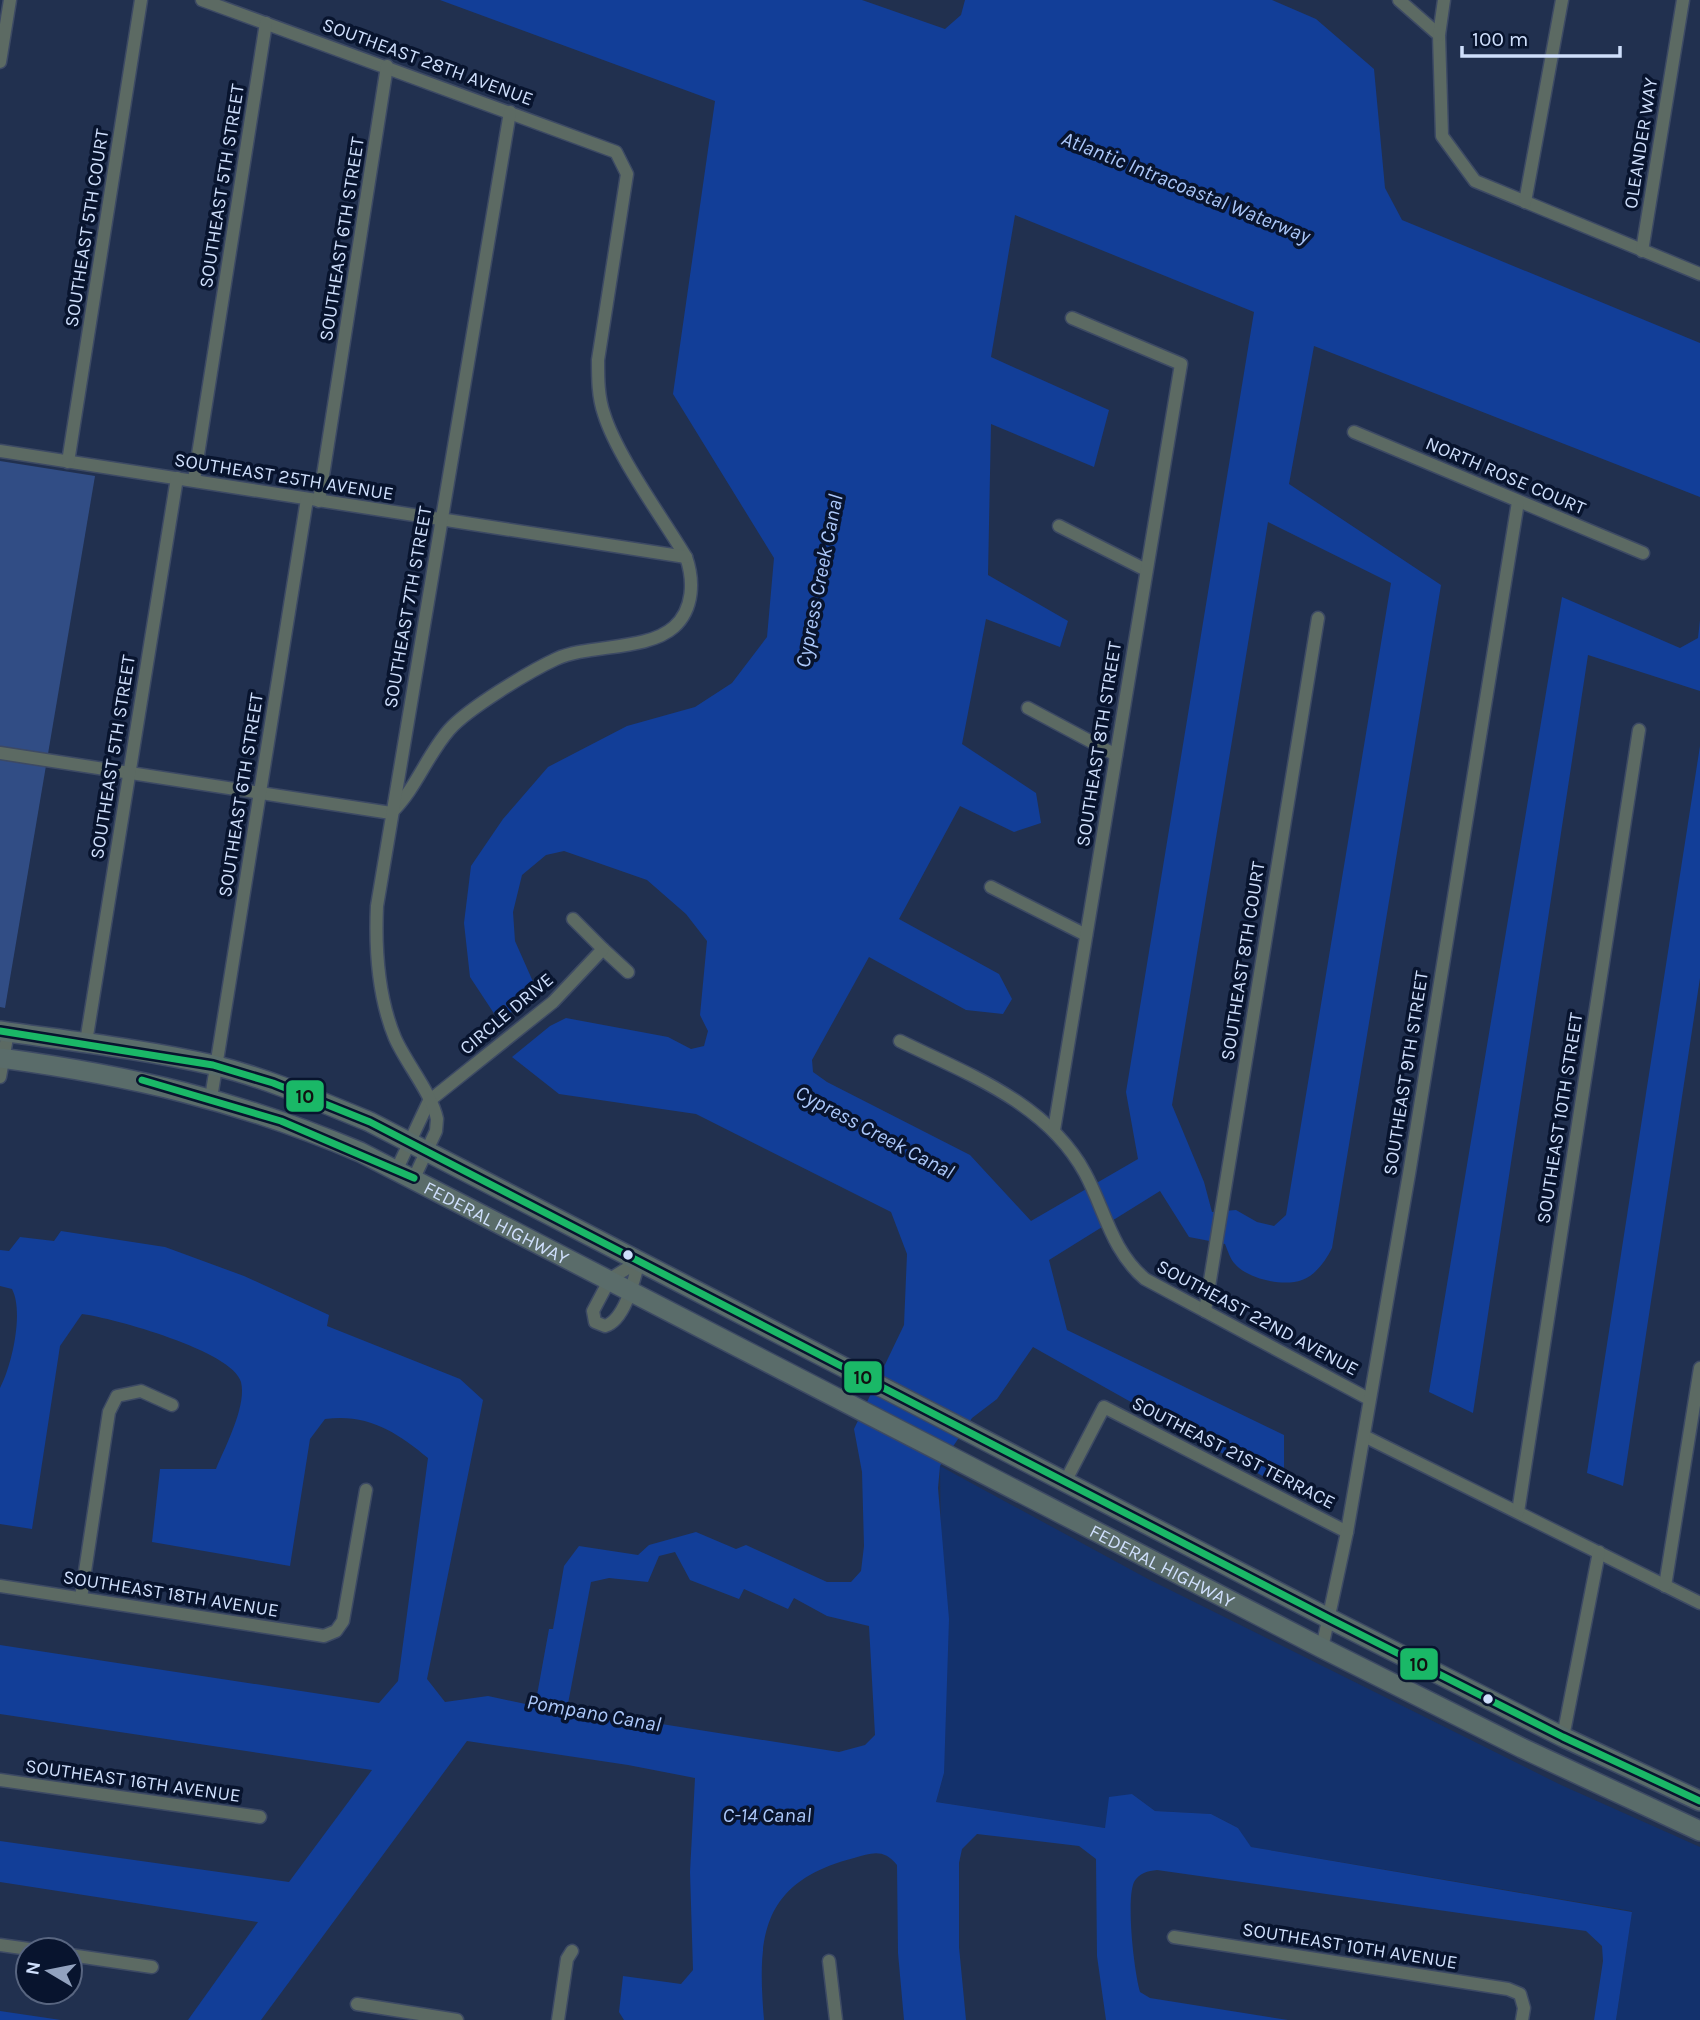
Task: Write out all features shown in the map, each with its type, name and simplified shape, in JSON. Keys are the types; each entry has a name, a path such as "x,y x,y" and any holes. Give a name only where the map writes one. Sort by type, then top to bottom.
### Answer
{"main road":[{"name":"FEDERAL HIGHWAY","path":"4,1031 86,1042 215,1066 312,1098 409,1142 1331,1619 1563,1737 1700,1801"},
{"name":"FEDERAL HIGHWAY","path":"1,1064 128,1077 211,1098 305,1128 405,1174 631,1289 1322,1648 1569,1771 1700,1830"},
{"path":"1080,1522 1114,1526 1138,1519"},
{"path":"1121,1544 1144,1535 1172,1537"},
{"path":"1522,1748 1546,1748 1563,1737"},
{"path":"1569,1771 1590,1763 1614,1762"}],"street":[{"path":"0,62 10,0"},
{"name":"SOUTHEAST 5TH COURT","path":"68,462 141,0"},
{"name":"SOUTHEAST 28TH AVENUE","path":"202,0 617,152 627,174 598,360 598,383 604,414 613,435 686,557"},
{"path":"1399,0 1438,35"},
{"path":"1444,0 1438,35 1442,136 1475,181 1700,274"},
{"path":"1525,202 1562,0"},
{"name":"OLEANDER WAY","path":"1642,251 1684,0"},
{"name":"SOUTHEAST 5TH STREET","path":"194,481 266,23"},
{"name":"SOUTHEAST 6TH STREET","path":"211,1098 260,794 387,66"},
{"name":"SOUTHEAST 7TH STREET","path":"405,1174 427,1151 436,1131 437,1119 395,1038 379,974 375,939 377,906 510,112"},
{"name":"SOUTHEAST 8TH STREET","path":"1054,1129 1181,364 1072,318"},
{"name":"NORTH ROSE COURT","path":"1354,432 1643,553"},
{"name":"SOUTHEAST 25TH AVENUE","path":"0,452 686,557"},
{"name":"SOUTHEAST 5TH STREET","path":"86,1042 177,478"},
{"name":"SOUTHEAST 9TH STREET","path":"1322,1648 1331,1619 1364,1436 1518,502"},
{"path":"1059,526 1146,570"},
{"path":"0,753 391,813 405,800 450,729 509,685 559,658 651,638 673,628 689,600 691,571 686,557"},
{"name":"SOUTHEAST 8TH COURT","path":"1205,1311 1318,618"},
{"path":"1028,708 1116,755"},
{"name":"SOUTHEAST 10TH STREET","path":"1518,1512 1639,730"},
{"path":"990,887 1087,935"},
{"path":"573,919 628,972"},
{"name":"CIRCLE DRIVE","path":"429,1101 553,1002 603,949"},
{"path":"1,1064 4,1031"},
{"name":"SOUTHEAST 22ND AVENUE","path":"900,1041 1009,1096 1054,1129 1086,1174 1109,1233 1130,1267 1145,1279 1369,1399"},
{"path":"405,1174 409,1142 429,1101"},
{"path":"639,1261 631,1289 613,1322 608,1326 600,1325 592,1318 593,1311 610,1279 639,1261"},
{"path":"1665,1586 1700,1368"},
{"path":"81,1598 108,1412 117,1396 141,1391 172,1405"},
{"name":"SOUTHEAST 21ST TERRACE","path":"1065,1482 1104,1407 1347,1532"},
{"path":"1364,1436 1700,1603"},
{"name":"SOUTHEAST 18TH AVENUE","path":"0,1586 324,1636 336,1630 344,1620 366,1490"},
{"path":"1563,1737 1599,1552"},
{"name":"SOUTHEAST 16TH AVENUE","path":"0,1780 260,1818"},
{"name":"SOUTHEAST 10TH AVENUE","path":"1174,1937 1508,1989 1520,1994 1524,2008 1522,2020"},
{"path":"558,2020 567,1959 572,1951"},
{"path":"84,1957 152,1967"},
{"path":"829,1961 836,2020"},
{"path":"357,2004 457,2020"}],"shaded area":[{"path":"0,461 95,476 5,1008 0,1007"},
{"path":"940,1466 1148,1579 1561,1785 1700,1847 1700,2020 1616,2020 1632,1911 1250,1847 1238,1828 1211,1814 1155,1811 1132,1794 1105,1828 936,1802 944,1773"}],"water":[{"path":"440,0 862,0 945,29 961,15 965,0 1272,0 1316,19 1374,69 1385,188 1402,220 1700,343 1700,497 1314,346 1289,484 1441,585 1332,1248 1316,1271 1302,1280 1285,1283 1257,1278 1235,1264 1225,1244 1189,1237 1160,1191 1049,1260 1067,1330 1284,1435 1284,1488 1033,1347 997,1399 972,1418 940,1466 938,1488 949,1619 944,1773 936,1802 1105,1828 1109,1797 1132,1794 1155,1811 1211,1814 1238,1828 1251,1847 1632,1912 1616,2020 1594,2020 1603,1961 1602,1946 1586,1931 1157,1870 1138,1876 1132,1891 1132,1936 1140,1992 1150,1998 1288,2020 1106,2020 1097,1956 1096,1859 1079,1846 977,1834 962,1849 959,1863 959,1947 966,2020 904,2020 898,1953 897,1865 887,1856 877,1853 823,1868 800,1882 783,1898 772,1916 765,1938 762,1963 764,2020 624,2020 619,2012 623,1976 681,1984 693,1970 690,1872 695,1778 467,1741 261,2020 188,2020 258,1922 0,1882 0,1841 289,1882 372,1770 0,1714 0,1645 379,1703 398,1681 428,1458 381,1426 354,1419 325,1419 310,1439 290,1566 152,1542 160,1469 216,1469 238,1414 241,1382 233,1370 195,1348 144,1329 82,1314 60,1346 32,1529 0,1524 0,1388 12,1353 17,1311 12,1289 0,1286 0,1250 9,1251 20,1237 54,1241 61,1231 165,1247 244,1276 329,1315 327,1326 460,1379 483,1400 427,1679 445,1702 488,1696 535,1706 564,1566 579,1546 638,1555 649,1545 696,1532 736,1549 746,1545 827,1582 851,1582 861,1571 864,1546 862,1472 854,1429 904,1325 907,1254 891,1212 696,1114 559,1094 512,1057 550,1026 566,1018 668,1037 691,1049 704,1046 708,1031 700,1015 707,941 686,914 647,880 564,851 546,855 522,875 513,912 515,941 538,993 499,1021 470,977 464,923 471,866 503,819 548,767 627,726 695,707 732,683 767,637 774,558 673,394 715,101","holes":["1015,215 1254,312 1126,1092 1138,1159 1031,1221 970,1155 827,1082 813,1072 812,1060 869,957 966,1010 1003,1014 1012,999 999,974 899,919 960,806 1014,832 1041,823 1036,793 962,744 986,619 1060,647 1068,621 988,575 991,424 1094,467 1109,410 991,357","1268,522 1391,583 1286,1215 1274,1226 1257,1222 1236,1210 1212,1212 1204,1182 1172,1105","675,1552 690,1580 739,1599 744,1589 788,1609 794,1598 827,1616 869,1626 875,1735 865,1745 839,1752 567,1709 591,1582 609,1578 648,1582 659,1556"]},
{"path":"1562,597 1680,648 1698,638 1700,620 1700,691 1588,655 1473,1413 1429,1392"},
{"path":"1700,746 1700,978 1623,1486 1587,1473"},
{"path":"0,2011 61,2020 0,2020"}],"transit line":[{"name":"10","path":"0,1031 213,1065 273,1083 370,1122 1330,1619 1563,1737 1700,1801"},
{"name":"10","path":"142,1080 281,1121 414,1178"}],"water label":[{"name":"Atlantic Intracoastal Waterway","path":"1186,187"},
{"name":"Cypress Creek Canal","path":"819,581"},
{"name":"Cypress Creek Canal","path":"875,1132"},
{"name":"Pompano Canal","path":"594,1713"},
{"name":"C-14 Canal","path":"767,1815"}]}
